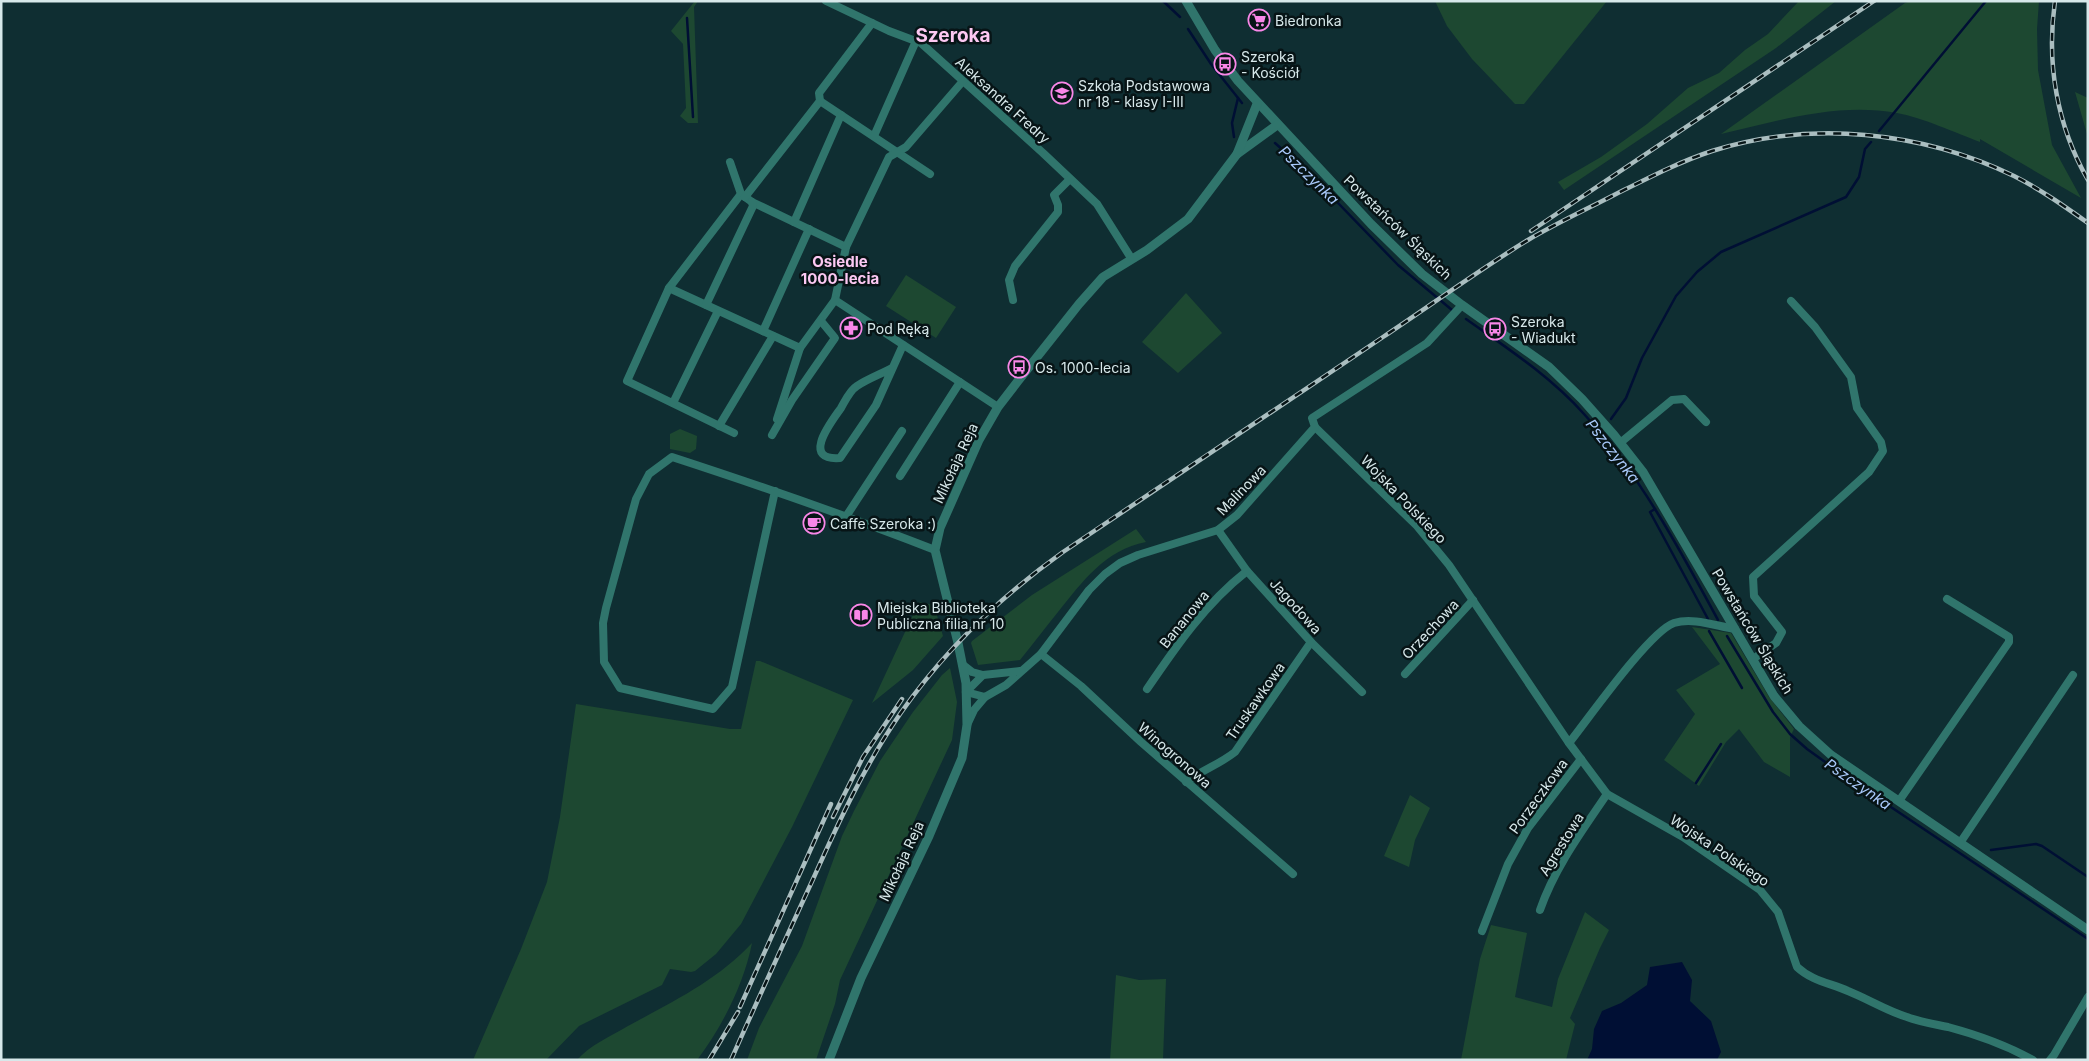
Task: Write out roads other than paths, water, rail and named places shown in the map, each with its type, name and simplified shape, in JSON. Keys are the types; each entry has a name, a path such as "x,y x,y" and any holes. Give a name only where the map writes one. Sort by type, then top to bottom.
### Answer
{"street":[{"name":"Aleksandra Fredry","path":"826,1 872,23 921,43 1097,204 1131,258"},
{"name":"Powstańców Śląskich","path":"1186,1 1215,50 1257,104 1370,224 1422,274 1462,306 1548,367 1582,399 1620,443 1643,472 1774,696 1812,739 1831,755 2088,930"},
{"path":"734,433 627,381 669,288 820,101 819,93 872,23"},
{"path":"874,136 916,41"},
{"path":"820,321 835,338 792,400 772,435 800,348 820,321 836,300 846,247 889,157 906,147 963,81"},
{"path":"820,101 930,174"},
{"name":"Mikołaja Reja","path":"829,1060 861,978 929,836 962,758 967,725 963,665 935,550 940,528 979,440 998,407 1079,304 1103,277 1131,258 1147,250 1188,219 1237,154 1257,104"},
{"path":"794,222 842,115"},
{"name":"Mikołaja Reja","path":"1237,154 1277,125"},
{"path":"730,162 743,195 752,202 846,247"},
{"path":"1013,300 1009,280 1015,266 1058,212 1058,205 1054,195 1070,179"},
{"path":"706,305 753,206 752,202"},
{"path":"763,331 808,229"},
{"path":"669,288 800,348"},
{"path":"836,300 998,407"},
{"path":"1753,659 1776,643 1782,632 1754,596 1753,577 1869,472 1883,451 1881,442 1857,408 1851,377 1815,327 1791,301"},
{"name":"Malinowa","path":"985,697 1006,685 1041,654 1089,590 1115,566 1138,555 1218,530 1237,515 1315,428 1312,418 1428,343 1462,306"},
{"path":"673,403 718,311"},
{"path":"719,426 773,336"},
{"path":"892,368 856,386 824,432 820,442 824,453 833,459 840,458 876,405 903,345"},
{"path":"900,476 960,382"},
{"path":"1620,443 1672,400 1684,399 1706,422"},
{"name":"Wojska Polskiego","path":"1315,428 1417,526 1449,565 1569,744 1608,794 1683,837 1760,890 1778,912 1797,967 1813,979 1829,983 1861,996 1907,1018 1993,1041 2012,1048 2033,1060"},
{"path":"847,515 902,430"},
{"path":"775,491 732,687 713,709 620,688 604,662 603,622 636,500 649,474 672,457 775,491 847,515 935,550"},
{"name":"Jagodowa","path":"1218,530 1247,571 1311,642 1362,692"},
{"name":"Bananowa","path":"1147,689 1197,618 1215,599 1247,571"},
{"path":"1899,801 2009,642 2009,637 1946,599"},
{"name":"Orzechowa","path":"1405,674 1473,600"},
{"path":"1569,744 1650,640 1667,626 1692,621 1735,629"},
{"name":"Truskawkowa","path":"1186,782 1210,767 1223,762 1235,752 1311,642"},
{"name":"Winogronowa","path":"1041,654 1081,686 1186,782 1293,874"},
{"path":"963,665 972,672 983,675 1020,671"},
{"path":"966,692 983,675"},
{"path":"1960,843 2073,675"},
{"path":"966,692 985,697 974,710 967,725"},
{"name":"Porzeczkowa","path":"1482,931 1508,864 1528,828 1581,759"},
{"name":"Agrestowa","path":"1540,910 1546,893 1569,851 1608,794"},
{"path":"2050,1060 2088,997"}],"water":[{"path":"1682,962 1692,980 1690,1001 1711,1021 1721,1052 1717,1060 1587,1060 1592,1049 1594,1029 1602,1011 1621,1003 1647,985 1650,967"}],"waterway":[{"name":"Pszczynka","path":"1163,1 1180,17"},
{"path":"1879,131 1986,1"},
{"path":"687,18 693,117"},
{"name":"Pszczynka","path":"1188,29 1211,64 1242,103"},
{"path":"1234,137 1232,123 1238,98"},
{"path":"1611,419 1626,398 1642,358 1676,296 1697,272 1721,252 1846,197 1859,177 1865,149 1871,142"},
{"name":"Pszczynka","path":"1275,143 1310,174 1398,265 1452,310"},
{"name":"Pszczynka","path":"1466,319 1528,363 1557,387 1604,437 1641,487 1718,620"},
{"path":"1655,509 1650,512 1708,619"},
{"path":"1709,631 1742,688"},
{"name":"Pszczynka","path":"1727,636 1773,712 1790,734 1807,749 2088,939"},
{"path":"1696,783 1721,744"},
{"name":"Pszczynka","path":"1991,850 2036,844 2042,846 2088,877"}],"railway":[{"path":"1531,231 1874,1"},
{"path":"2055,1 2052,48 2056,94 2068,138 2088,180"},
{"path":"731,1060 833,835 864,773 887,733 917,691 935,668 974,626 1017,587 1063,552 1473,275 1528,240 1640,182 1700,155 1750,141 1827,133 1904,140 1978,161 2033,186 2088,223"},
{"path":"833,817 863,757 902,699"},
{"path":"740,1007 831,804"},
{"path":"709,1060 738,1012"}],"place":[{"name":"Biedronka","path":"1259,20"},
{"name":"Szeroka - Kościół","path":"1225,64"},
{"name":"Szkoła Podstawowa nr 18 - klasy I-III","path":"1062,93"},
{"name":"Pod Ręką","path":"851,328"},
{"name":"Szeroka - Wiadukt","path":"1495,329"},
{"name":"Os. 1000-lecia","path":"1019,367"},
{"name":"Caffe Szeroka :)","path":"814,523"},
{"name":"Miejska Biblioteka Publiczna filia nr 10","path":"861,615"}],"district":[{"name":"Szeroka","path":"953,35"},
{"name":"Osiedle 1000-lecia","path":"840,270"}]}
